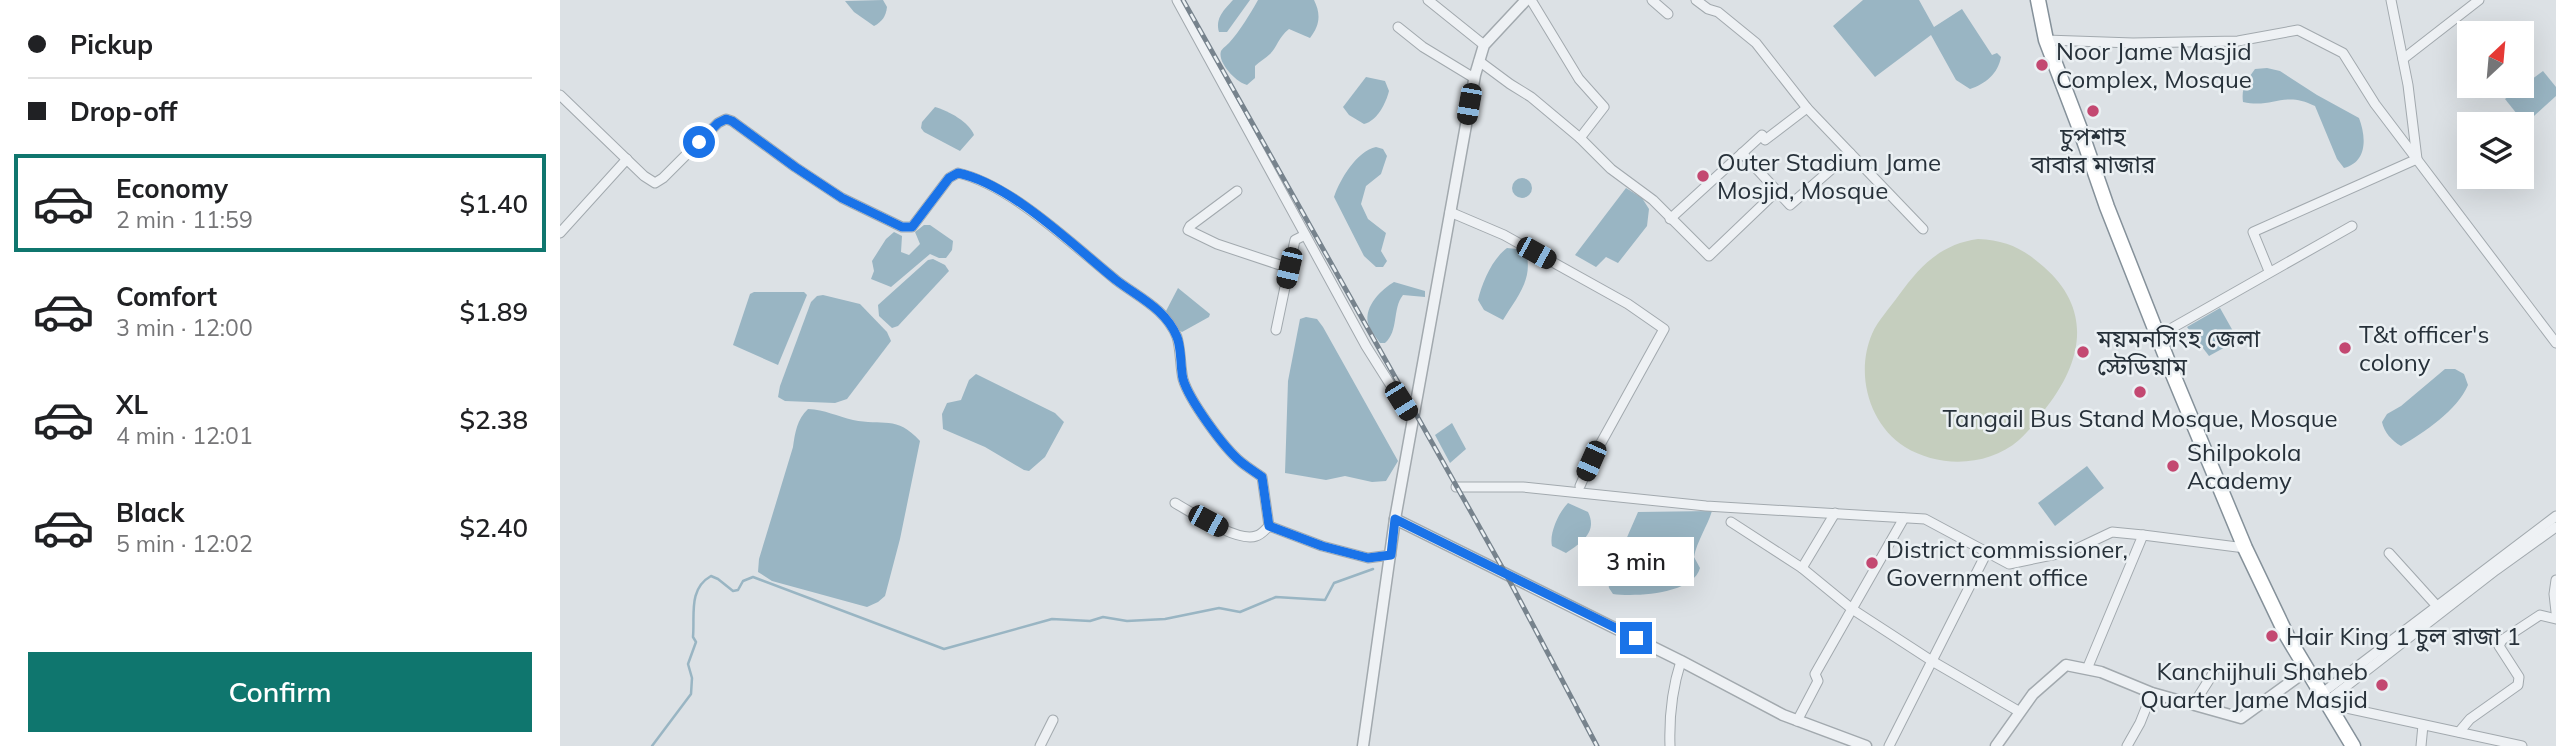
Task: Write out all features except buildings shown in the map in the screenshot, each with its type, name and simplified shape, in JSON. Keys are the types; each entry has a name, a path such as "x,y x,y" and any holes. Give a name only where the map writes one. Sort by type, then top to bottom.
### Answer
{"highway":[{"path":"2038,0 2046,40 2107,207 2245,548 2306,671 2353,746"}],"street":[{"path":"1177,0 1366,346 1412,419"},
{"path":"1427,0 1484,45"},
{"path":"1363,746 1395,519 1474,78 1484,45 1528,0 1579,79 1604,107 1580,138"},
{"path":"1652,0 1668,14"},
{"path":"1696,0 1708,9 1718,12 1756,43 1807,108 1923,229"},
{"path":"2391,0 2403,60 2417,159"},
{"path":"2403,60 2479,0"},
{"path":"1398,27 1423,47 1474,78"},
{"path":"2046,40 2133,43 2238,41 2298,30 2343,53 2375,104 2556,342"},
{"path":"1479,61 1531,97 1580,138 1611,169 1653,200 1709,256 1777,191"},
{"path":"560,94 655,183 718,123 726,119 842,198 902,227 912,227 949,178 958,173 991,187 1026,207 1078,246 1117,281 1158,310 1177,337 1184,381 1200,412 1239,460 1262,477 1269,526"},
{"path":"1670,219 1762,135 1765,140 1807,108"},
{"path":"1742,153 1790,205 1850,153"},
{"path":"560,233 627,159"},
{"path":"2269,271 2253,232 2417,159"},
{"path":"1237,191 1188,230 1217,244 1289,268"},
{"path":"1450,212 1504,235 1618,298 1663,327 1580,486"},
{"path":"2158,336 2352,226"},
{"path":"1276,330 1295,240 1305,235"},
{"path":"1456,487 1523,487 1706,506 1924,519 2009,564 2072,551 2112,532 2245,548"},
{"path":"1175,503 1230,533 1254,537 1269,526"},
{"path":"1802,568 1835,513"},
{"path":"2386,650 2437,605 2556,516"},
{"path":"1797,721 1818,681 1815,674 1904,517"},
{"path":"1395,519 1681,661 1783,715 1843,742 1866,746"},
{"path":"1731,522 1802,568 1852,609 1932,661 2020,712"},
{"path":"1269,526 1322,546 1368,558 1391,555"},
{"path":"2324,700 2386,650 2556,527"},
{"path":"2087,669 2143,535"},
{"path":"1889,746 1987,552"},
{"path":"2389,554 2437,605"},
{"path":"2556,580 2556,612"},
{"path":"2459,732 2470,719 2518,685 2519,677 2499,646 2502,639 2540,615 2556,620"},
{"path":"1670,746 1674,681 1681,661"},
{"path":"1996,746 2033,694 2066,665 2101,672 2152,693 2241,719 2306,671"},
{"path":"2193,705 2214,672"},
{"path":"2127,746 2152,693"},
{"path":"2324,700 2522,746"},
{"path":"1040,746 1053,720"},
{"path":"2421,746 2423,725"}],"green space":[{"path":"1978,239 1997,241 2014,247 2044,267 2060,284 2071,302 2077,339 2066,376 2056,394 2022,437 2007,449 1978,460 1963,462 1933,459 1905,447 1882,425 1874,412 1865,381 1867,349 1877,324 1923,266 1942,251"}],"water":[{"path":"883,0 887,7 886,13 874,26 854,12 845,1"},
{"path":"1233,0 1250,0 1227,32 1219,32 1219,18"},
{"path":"1258,0 1314,0 1318,19 1310,38 1289,29 1285,32 1270,54 1255,66 1255,78 1247,85 1229,72 1222,61 1221,51 1237,33"},
{"path":"1863,0 1919,0 1934,27 1962,9 1992,55 1997,53 2001,57 1997,68 1986,81 1970,89 1956,80 1931,35 1875,77 1833,26"},
{"path":"2255,69 2280,71 2359,118 2363,148 2352,165 2344,168 2337,159 2315,106 2295,100 2253,104 2243,102 2244,88 2249,77"},
{"path":"2543,71 2556,87 2556,96 2534,116 2534,112 2515,112 2505,99 2534,98 2534,78"},
{"path":"1366,77 1385,81 1389,91 1377,115 1364,124 1349,115 1343,107"},
{"path":"935,107 958,118 974,135 960,151 921,128 922,122"},
{"path":"1376,147 1383,149 1387,156 1381,174 1366,186 1361,204 1368,219 1386,233 1381,251 1387,261 1383,267 1376,267 1364,256 1334,197 1350,167 1362,154"},
{"path":"1522,178 1529,181 1532,188 1529,195 1522,198 1515,195 1512,188 1515,181"},
{"path":"1626,188 1642,198 1649,209 1647,226 1618,263 1606,257 1596,267 1575,255"},
{"path":"924,225 930,225 953,241 952,250 946,258 930,254 891,287 871,279 874,271 872,261 886,239 894,232 902,236 901,252 909,255 920,244 915,232"},
{"path":"1507,248 1517,249 1527,257 1528,266 1525,282 1503,320 1484,310 1478,300 1488,272"},
{"path":"933,259 945,265 949,271 898,326 892,328 879,316 878,305 928,260"},
{"path":"1394,282 1425,291 1425,297 1403,295 1392,332 1385,343 1380,343 1367,317 1371,304"},
{"path":"1178,288 1210,314 1182,332 1177,329 1166,311"},
{"path":"804,292 807,295 778,365 733,345 750,294"},
{"path":"817,296 860,304 887,332 891,341 847,399 835,403 785,401 778,397 780,386 811,302"},
{"path":"2220,308 2238,340 2209,356 2187,327"},
{"path":"1300,319 1317,319 1323,327 1398,461 1386,481 1372,482 1345,476 1326,480 1285,473 1288,381"},
{"path":"2445,369 2455,369 2464,374 2468,385 2463,395 2439,420 2401,446 2389,436 2382,422 2387,414 2401,406"},
{"path":"976,374 1055,413 1064,422 1045,457 1029,471 985,447 943,429 942,414 947,403 961,400 969,380"},
{"path":"808,409 863,422 896,425 912,433 920,441 885,596 867,607 772,581 758,572 759,559 797,426"},
{"path":"1452,423 1466,449 1450,463 1435,435"},
{"path":"2087,466 2104,488 2055,526 2038,503"},
{"path":"1568,503 1588,512 1591,525 1582,541 1566,553 1552,546 1551,541 1556,523"},
{"path":"1712,511 1695,551 1694,557 1700,568 1695,577 1687,583 1662,592 1613,594 1608,581 1638,512"}],"waterway":[{"path":"652,746 691,694 692,678 688,664 696,642 693,637 694,603 699,588 711,576 733,591 738,590 743,581 753,577 944,649 1052,619 1165,619 1219,608 1240,612 1276,597 1325,600 1334,583 1373,569"}],"railway":[{"path":"1183,0 1507,576 1597,746"}],"place":[{"name":"Noor Jame Masjid Complex, Mosque","path":"2042,65"},
{"name":"চুপশাহ বাবার মাজার","path":"2093,111"},
{"name":"Outer Stadium Jame Mosjid, Mosque","path":"1703,176"},
{"name":"T&t officer's colony","path":"2345,348"},
{"name":"ময়মনসিংহ জেলা স্টেডিয়াম","path":"2083,352"},
{"name":"Tangail Bus Stand Mosque, Mosque","path":"2140,392"},
{"name":"Shilpokola Academy","path":"2173,466"},
{"name":"District commissioner, Government office","path":"1872,563"},
{"name":"Hair King 1 চুল রাজা 1","path":"2272,636"},
{"name":"Kanchijhuli Shaheb Quarter Jame Masjid","path":"2382,685"}],"route":[{"path":"699,142 718,123 726,119 732,121 842,198 902,227 912,227 949,178 958,173 991,187 1026,207 1078,246 1117,281 1158,310 1177,337 1184,381 1200,412 1239,460 1262,477 1269,526 1322,546 1368,558 1391,555 1395,519 1636,638"}]}
